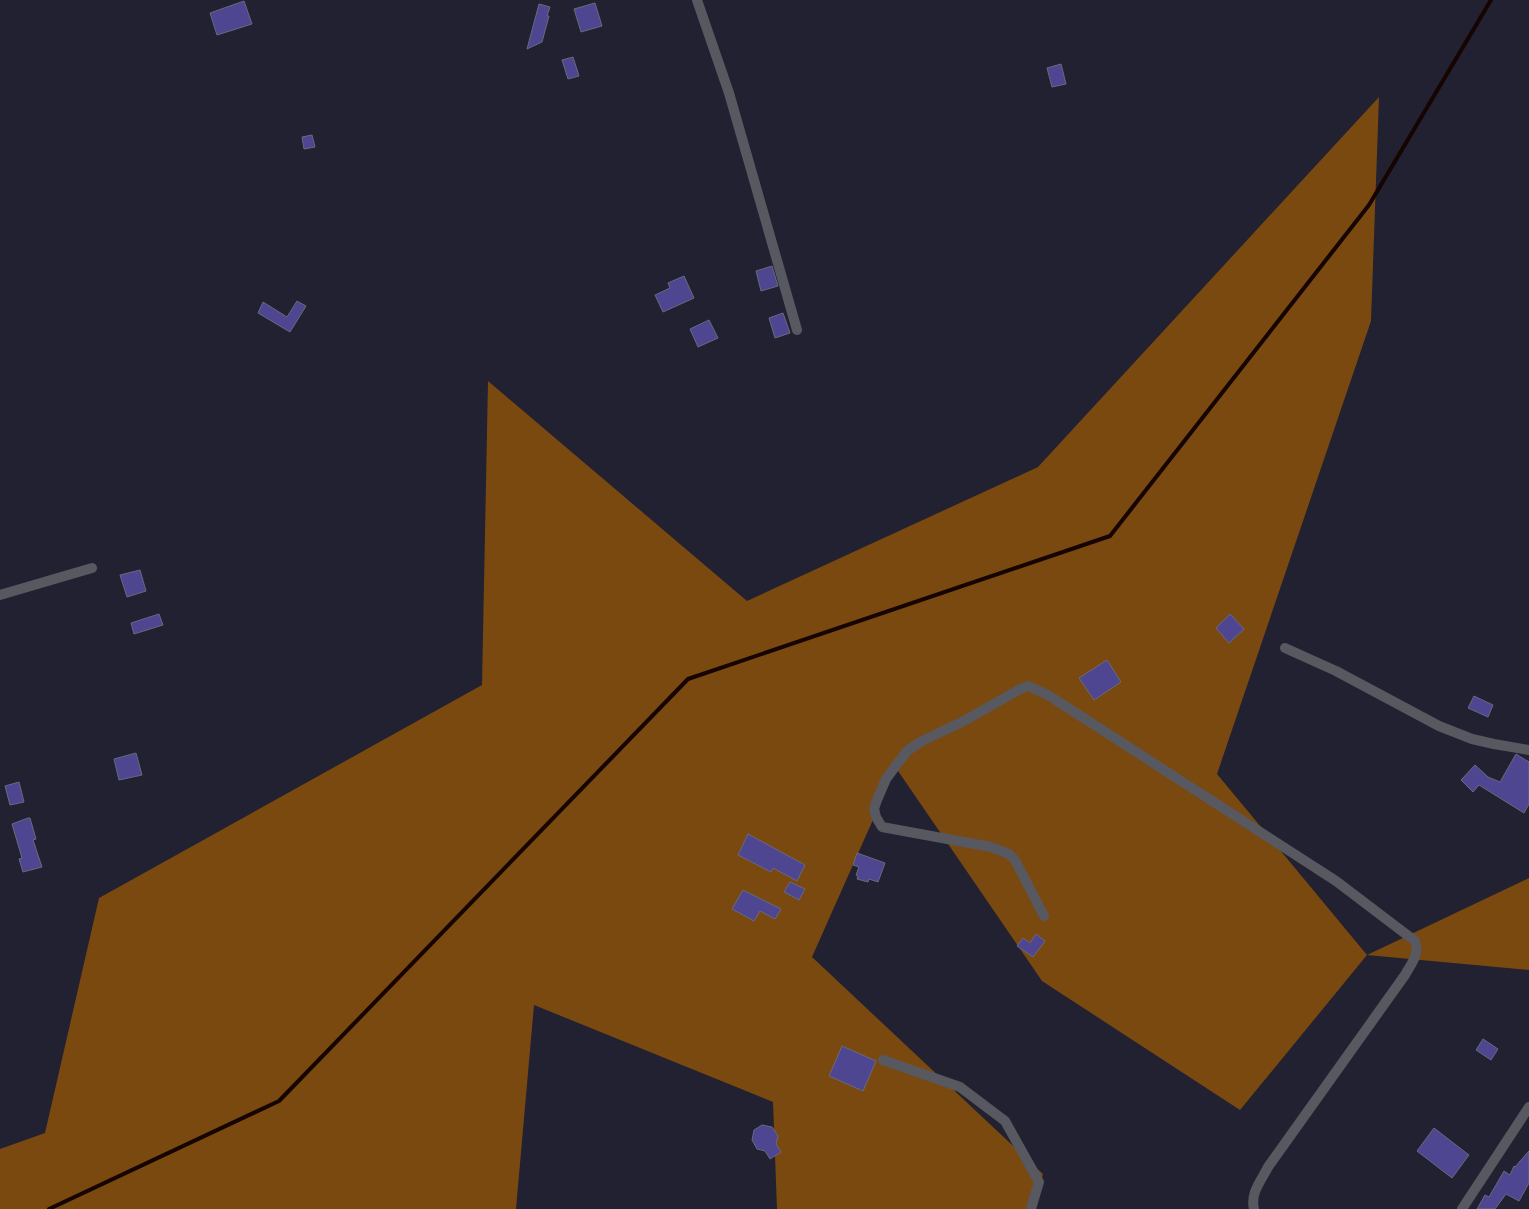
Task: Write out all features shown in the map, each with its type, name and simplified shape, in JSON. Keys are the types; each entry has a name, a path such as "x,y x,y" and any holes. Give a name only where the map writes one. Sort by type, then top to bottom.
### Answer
{"street":[{"path":"697,0 729,93 797,330"},
{"path":"0,595 92,568"},
{"path":"1285,648 1336,671 1439,726 1472,739 1529,750"},
{"path":"1044,916 1015,860 1009,854 990,847 882,827 876,817 874,809 886,779 907,751 922,741 964,721 1020,689 1028,686 1048,695 1141,757 1336,881 1415,941 1417,952 1405,976 1268,1168 1254,1193 1252,1200 1254,1209"},
{"path":"883,1060 960,1087 1005,1120 1039,1182 1031,1209"},
{"path":"1462,1209 1529,1107"}],"shaded area":[{"path":"1379,97 1371,321 1217,774 1367,955 1240,1110 1042,981 896,768 812,957 1043,1174 1033,1209 777,1209 773,1102 534,1005 516,1209 0,1209 0,1149 45,1133 99,898 482,685 488,381 747,601 1038,467"},
{"path":"1529,878 1529,970 1367,955"}],"building":[{"path":"244,1 252,24 217,35 210,13"},
{"path":"595,3 602,26 581,32 574,9"},
{"path":"539,4 550,7 547,16 549,16 542,42 527,49"},
{"path":"573,57 579,76 568,79 562,60"},
{"path":"1061,64 1066,84 1052,87 1047,68"},
{"path":"312,135 315,147 304,149 302,137"},
{"path":"772,266 778,286 761,291 756,271"},
{"path":"684,276 694,298 663,312 655,295 670,288 668,283"},
{"path":"297,301 306,306 290,332 258,313 263,302 287,317"},
{"path":"783,313 790,333 775,338 769,318"},
{"path":"709,320 718,338 698,347 690,329"},
{"path":"140,570 146,591 127,597 120,575"},
{"path":"159,614 163,625 134,634 131,623"},
{"path":"1230,614 1244,629 1229,643 1216,628"},
{"path":"1107,660 1121,682 1094,700 1079,678"},
{"path":"1474,696 1493,705 1488,717 1468,708"},
{"path":"136,753 142,775 119,780 114,759"},
{"path":"1516,754 1529,762 1529,804 1524,813 1479,785 1473,792 1461,780 1475,765 1488,777 1500,782"},
{"path":"19,782 24,802 10,805 5,786"},
{"path":"30,818 36,839 33,840 42,867 23,872 19,859 22,858 12,824"},
{"path":"748,834 805,865 797,881 773,868 771,872 738,855"},
{"path":"857,853 885,863 878,882 869,879 868,882 857,879 858,876 856,875 859,867 853,865"},
{"path":"790,882 805,889 799,900 784,892"},
{"path":"743,890 781,909 775,919 760,911 754,921 732,909"},
{"path":"1036,934 1045,941 1033,957 1017,946 1023,938 1030,943"},
{"path":"1483,1039 1498,1049 1491,1060 1476,1050"},
{"path":"842,1046 876,1061 863,1091 829,1076"},
{"path":"762,1125 772,1127 778,1136 776,1144 781,1152 770,1159 765,1151 757,1149 752,1140 754,1130"},
{"path":"1434,1128 1469,1155 1452,1178 1417,1151"},
{"path":"1529,1151 1529,1183 1519,1201 1506,1194 1495,1209 1477,1209 1485,1195 1489,1197 1504,1171 1510,1175 1514,1166 1515,1167"}],"waterway":[{"path":"49,1209 279,1101 688,679 1110,536 1369,205 1491,0"}]}
